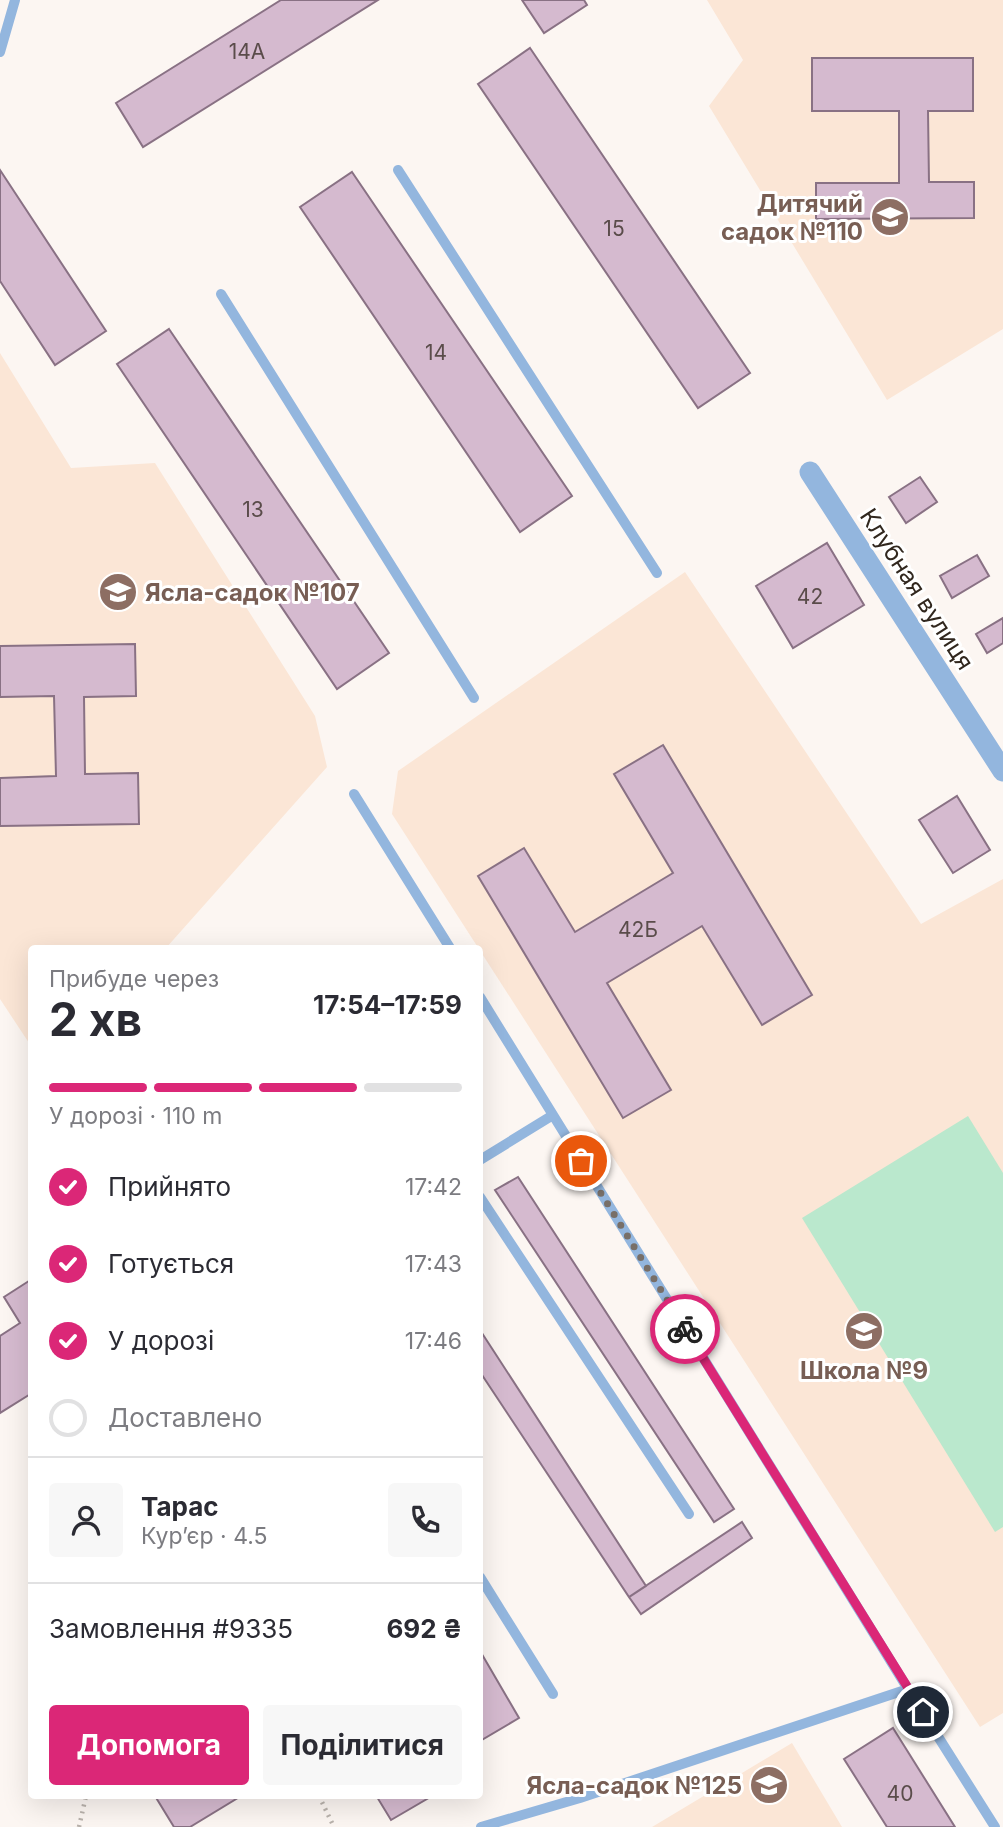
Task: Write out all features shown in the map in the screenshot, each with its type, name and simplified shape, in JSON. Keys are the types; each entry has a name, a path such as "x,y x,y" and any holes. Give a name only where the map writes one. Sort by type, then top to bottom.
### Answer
{"street":[{"name":"Клубная вулиця","path":"810,472 1003,771"}],"lane":[{"path":"0,52 15,0"},
{"path":"398,170 657,573"},
{"path":"220,295 474,698"},
{"path":"354,794 448,945"},
{"path":"483,1002 995,1827"},
{"path":"483,1158 553,1115"},
{"path":"483,1202 689,1514"},
{"path":"483,1582 554,1694"},
{"path":"481,1827 580,1798 908,1689"}],"path":[{"path":"79,1827 85,1799"},
{"path":"320,1799 334,1827"}],"shaded area":[{"name":"Дитячий садок №110","path":"707,0 1003,0 1003,329 887,400 709,106 743,60"},
{"name":"Ясла-садок №107","path":"0,353 71,468 155,463 315,716 327,767 169,945 28,945 28,1041 0,999"},
{"name":"Школа №9","path":"685,572 921,924 1003,879 1003,1713 980,1727 483,955 483,945 476,945 392,814 398,771"},
{"name":"Ясла-садок №125","path":"792,1743 842,1827 652,1827"}],"green space":[{"path":"968,1116 1003,1173 1003,1527 995,1532 802,1218"}],"building":[{"path":"281,0 378,0 143,147 116,103"},
{"path":"522,0 584,0 587,5 544,33"},
{"path":"530,48 750,373 698,408 478,84"},
{"path":"812,58 973,58 973,111 928,111 929,182 974,182 974,218 816,219 816,183 899,183 899,111 812,111"},
{"path":"0,170 106,331 55,365 0,281"},
{"path":"352,172 572,496 520,532 300,207"},
{"path":"169,329 389,653 337,689 117,364"},
{"path":"920,477 937,502 906,523 889,497"},
{"path":"827,543 864,605 793,648 756,586"},
{"path":"977,555 989,576 952,598 940,576"},
{"path":"1003,618 1003,643 987,653 976,634"},
{"path":"135,644 136,696 84,697 85,774 138,773 139,824 0,826 0,778 56,776 54,696 0,697 0,646"},
{"path":"663,745 812,995 762,1025 702,926 607,983 671,1090 623,1118 478,876 524,848 575,932 673,873 614,774"},
{"path":"957,796 990,850 953,873 919,820"},
{"path":"518,1177 734,1509 714,1522 495,1190"},
{"path":"28,1282 28,1396 0,1413 0,1336 20,1323 4,1297"},
{"path":"483,1335 646,1586 629,1597 483,1377"},
{"path":"742,1522 752,1538 641,1614 629,1597"},
{"path":"483,1656 519,1718 483,1739"},
{"path":"893,1728 955,1827 887,1827 844,1759"},
{"path":"157,1799 236,1799 190,1827 174,1827"},
{"path":"378,1799 427,1799 391,1820"}],"way so far":[{"path":"581,1161 685,1329"}],"place":[{"name":"Дитячий садок №110","path":"890,217"},
{"name":"Ясла-садок №107","path":"118,592"},
{"name":"Школа №9","path":"864,1331"},
{"name":"Ясла-садок №125","path":"769,1785"}],"route":[{"path":"685,1329 923,1712"}]}
